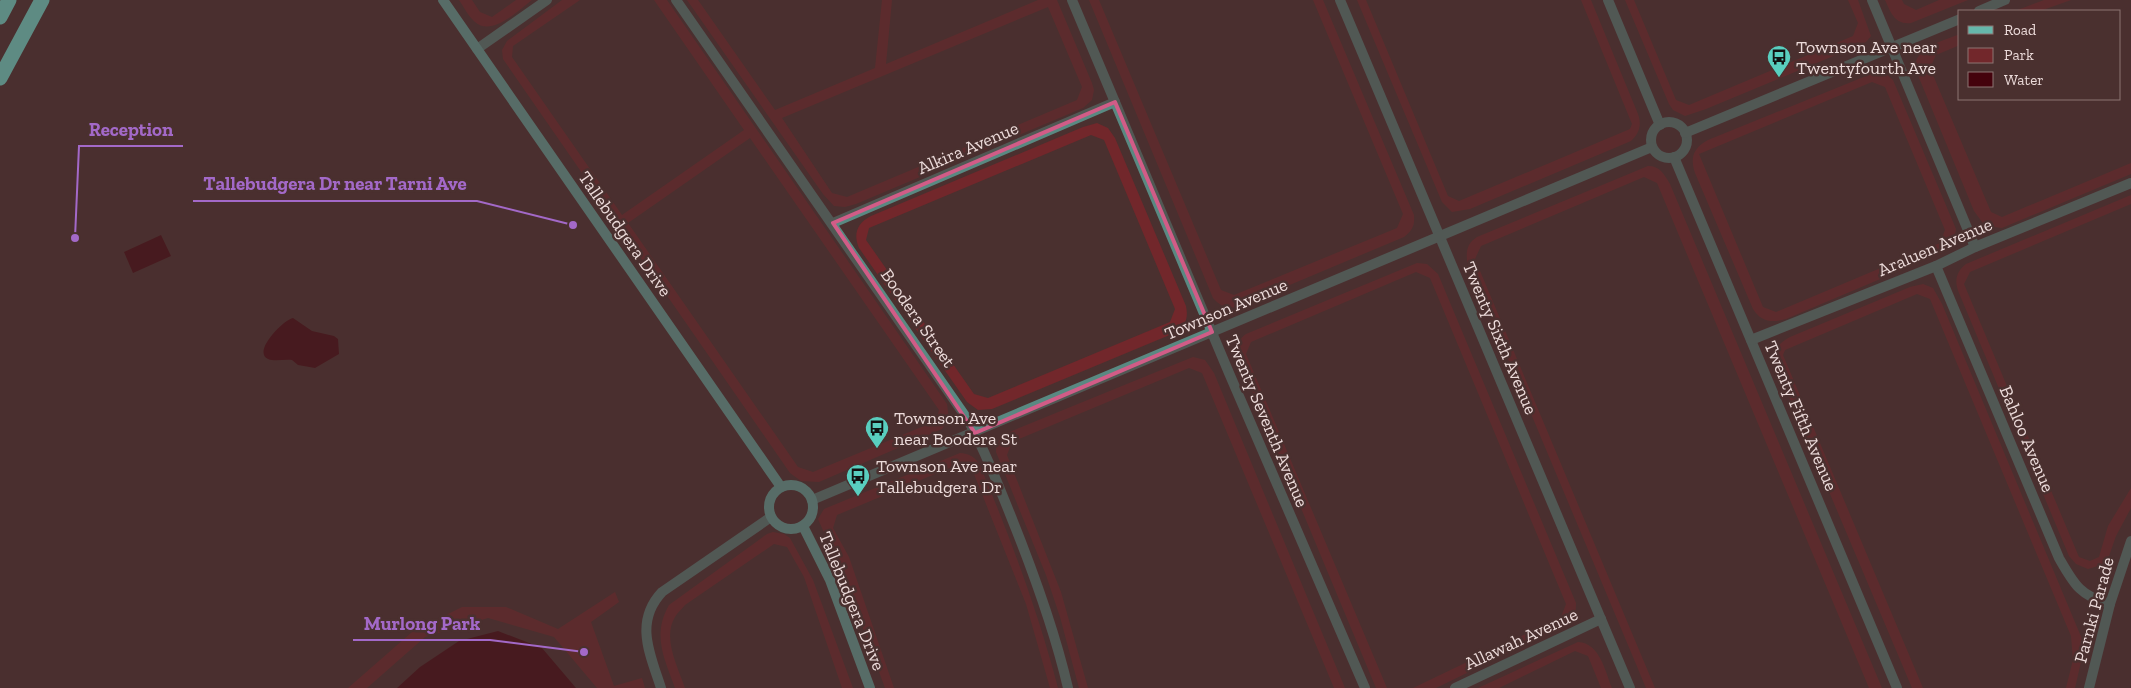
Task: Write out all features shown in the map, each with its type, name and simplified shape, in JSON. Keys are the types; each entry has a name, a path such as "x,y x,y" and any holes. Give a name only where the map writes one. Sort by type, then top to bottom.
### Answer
{"highway":[{"path":"0,17 9,0"},
{"path":"0,78 42,0"}],"street":[{"name":"Tallebudgera Drive","path":"443,0 781,487"},
{"path":"477,49 547,0"},
{"name":"Boodera Street","path":"676,0 833,223 975,432 1044,600 1068,688"},
{"name":"Twenty Seventh Avenue","path":"1072,0 1365,688"},
{"name":"Twenty Sixth Avenue","path":"1340,0 1630,688"},
{"path":"1608,0 1660,124"},
{"path":"1872,0 1975,247"},
{"path":"1981,10 2005,0"},
{"path":"1685,133 1958,21"},
{"name":"Alkira Avenue","path":"833,223 1115,102"},
{"path":"1672,122 1682,128 1685,133 1686,145 1684,150 1674,157 1659,156 1652,148 1651,137 1660,124 1672,122"},
{"name":"Townson Avenue","path":"812,500 1652,148"},
{"name":"Twenty Fifth Avenue","path":"1674,157 1897,688"},
{"name":"Araluen Avenue","path":"1751,340 1936,266 1975,247 2131,182"},
{"name":"Bahloo Avenue","path":"1936,266 2059,558 2072,580 2088,596 2110,604"},
{"path":"796,484 809,493 812,500 812,515 803,526 788,529 775,523 771,517 768,503 771,496 781,487 796,484"},
{"path":"661,688 648,650 646,631 652,603 662,592 771,517"},
{"name":"Tallebudgera Drive","path":"803,526 830,580 870,688"},
{"name":"Parnki Parade","path":"2089,688 2110,604 2131,541"},
{"name":"Allawah Avenue","path":"1454,688 1601,619"}],"highlighted area":[{"path":"1115,102 1212,332 975,433 833,223"}],"green space":[{"path":"459,0 472,0 480,12 492,17 516,0 532,0 505,20 497,24 482,26 475,22"},
{"path":"562,0 580,0 513,46 512,57 622,215 744,130 654,0 667,0 947,404 949,419 942,429 819,482 801,481 790,473 503,59 502,50 507,41","holes":["750,138 939,410 936,421 813,472 798,467 628,223"]},
{"path":"687,0 698,0 775,110 875,68 882,0 892,0 886,64 1038,0 1057,0 1094,90 1092,100 1083,108 856,204 845,207 834,206 823,194","holes":["1048,7 1082,87 1077,100 847,197 832,193 782,118"]},
{"path":"1089,0 1099,0 1221,290 1234,295 1397,228 1403,214 1313,0 1323,0 1414,215 1411,230 1404,237 1237,307 1230,308 1218,303 1213,298"},
{"path":"1357,0 1366,0 1448,196 1459,201 1630,129 1632,124 1581,0 1591,0 1638,114 1640,126 1638,132 1631,141 1470,209 1452,212 1442,202"},
{"path":"1625,0 1634,0 1676,100 1689,105 1853,36 1858,23 1848,0 1858,0 1871,36 1860,45 1685,116 1673,110 1669,104"},
{"path":"1885,0 1902,0 1904,4 1916,10 1939,0 1968,0 1911,23 1906,23 1894,17"},
{"path":"2044,0 2071,0 2043,10 2018,10"},
{"path":"1958,35 1958,46 1936,55 1930,68 1991,212 2002,217 2131,163 2131,174 2002,228 1985,226 1974,211 1915,68 1916,61 1920,55 1938,42"},
{"path":"1876,72 1885,73 1893,80 1956,229 1954,242 1944,252 1786,319 1772,321 1763,319 1753,309 1695,173 1694,154 1699,146 1708,140","holes":["1872,82 1885,87 1945,230 1940,243 1776,312 1763,307 1699,154"]},
{"path":"1097,123 1108,128 1115,138 1186,306 1187,316 1185,323 1172,334 992,409 978,410 967,402 859,248 856,234 862,222 871,216 1083,127","holes":["1091,135 1104,140 1175,309 1170,322 988,398 974,394 866,240 869,228"]},
{"path":"1648,166 1659,169 1670,184 1882,688 1869,688 1657,183 1644,177 1481,246 1475,259 1655,688 1646,688 1467,261 1467,250 1477,237"},
{"path":"2131,195 2131,204 1970,272 1964,284 2079,557 2090,561 2099,557 2108,526 2131,488 2131,508 2116,536 2108,559 2101,565 2088,569 2076,564 2069,556 1959,293 1956,281 1960,270 1966,264"},
{"path":"1417,263 1427,264 1438,274 1576,603 1576,609 1574,617 1568,624 1436,688 1413,688 1561,617 1566,604 1430,278 1416,272 1251,342 1246,354 1387,688 1376,688 1241,364 1237,348 1239,341 1246,334"},
{"path":"1923,284 1933,288 1942,304 2082,639 2083,653 2075,688 2066,688 2073,660 2071,636 1930,299 1917,294 1785,350 1783,355 1923,688 1912,688 1776,366 1775,356 1777,348 1790,337 1910,287"},
{"path":"1193,357 1205,360 1214,373 1345,688 1334,688 1202,373 1189,368 1012,442 1007,455 1061,592 1088,688 1079,688 1060,617 1046,575 996,452 997,444 1012,431"},
{"path":"960,453 973,457 982,470 1025,580 1058,688 1050,688 1026,604 972,469 959,464 837,515 833,528 849,557 894,688 885,688 846,582 818,519 824,509"},
{"path":"773,532 784,534 790,538 813,580 853,688 842,688 804,577 787,547 774,544 685,605 676,616 671,625 670,634 672,652 685,688 675,688 664,656 661,637 661,626 669,605 767,534"},
{"path":"615,592 619,602 591,622 614,686 642,678 645,688 597,688 554,637 488,618 425,637 367,688 348,688 412,632 462,607 506,607 558,629"},
{"path":"1578,642 1592,647 1597,653 1612,688 1601,688 1588,656 1575,651 1499,688 1478,688"}],"water":[{"path":"161,235 171,256 133,273 124,252"},
{"path":"293,318 312,331 334,336 338,339 339,354 315,368 298,365 292,360 268,359 264,355 266,343 276,330"},
{"path":"498,631 542,648 576,688 397,688 420,667 459,641"}],"place":[{"name":"Townson Ave near Twentyfourth Ave","path":"1779,78"},
{"name":"Tallebudgera Dr near Tarni Ave","path":"573,225"},
{"name":"Reception","path":"75,238"},
{"name":"Townson Ave near Boodera St","path":"877,449"},
{"name":"Townson Ave near Tallebudgera Dr","path":"858,497"},
{"name":"Murlong Park","path":"584,652"}]}
